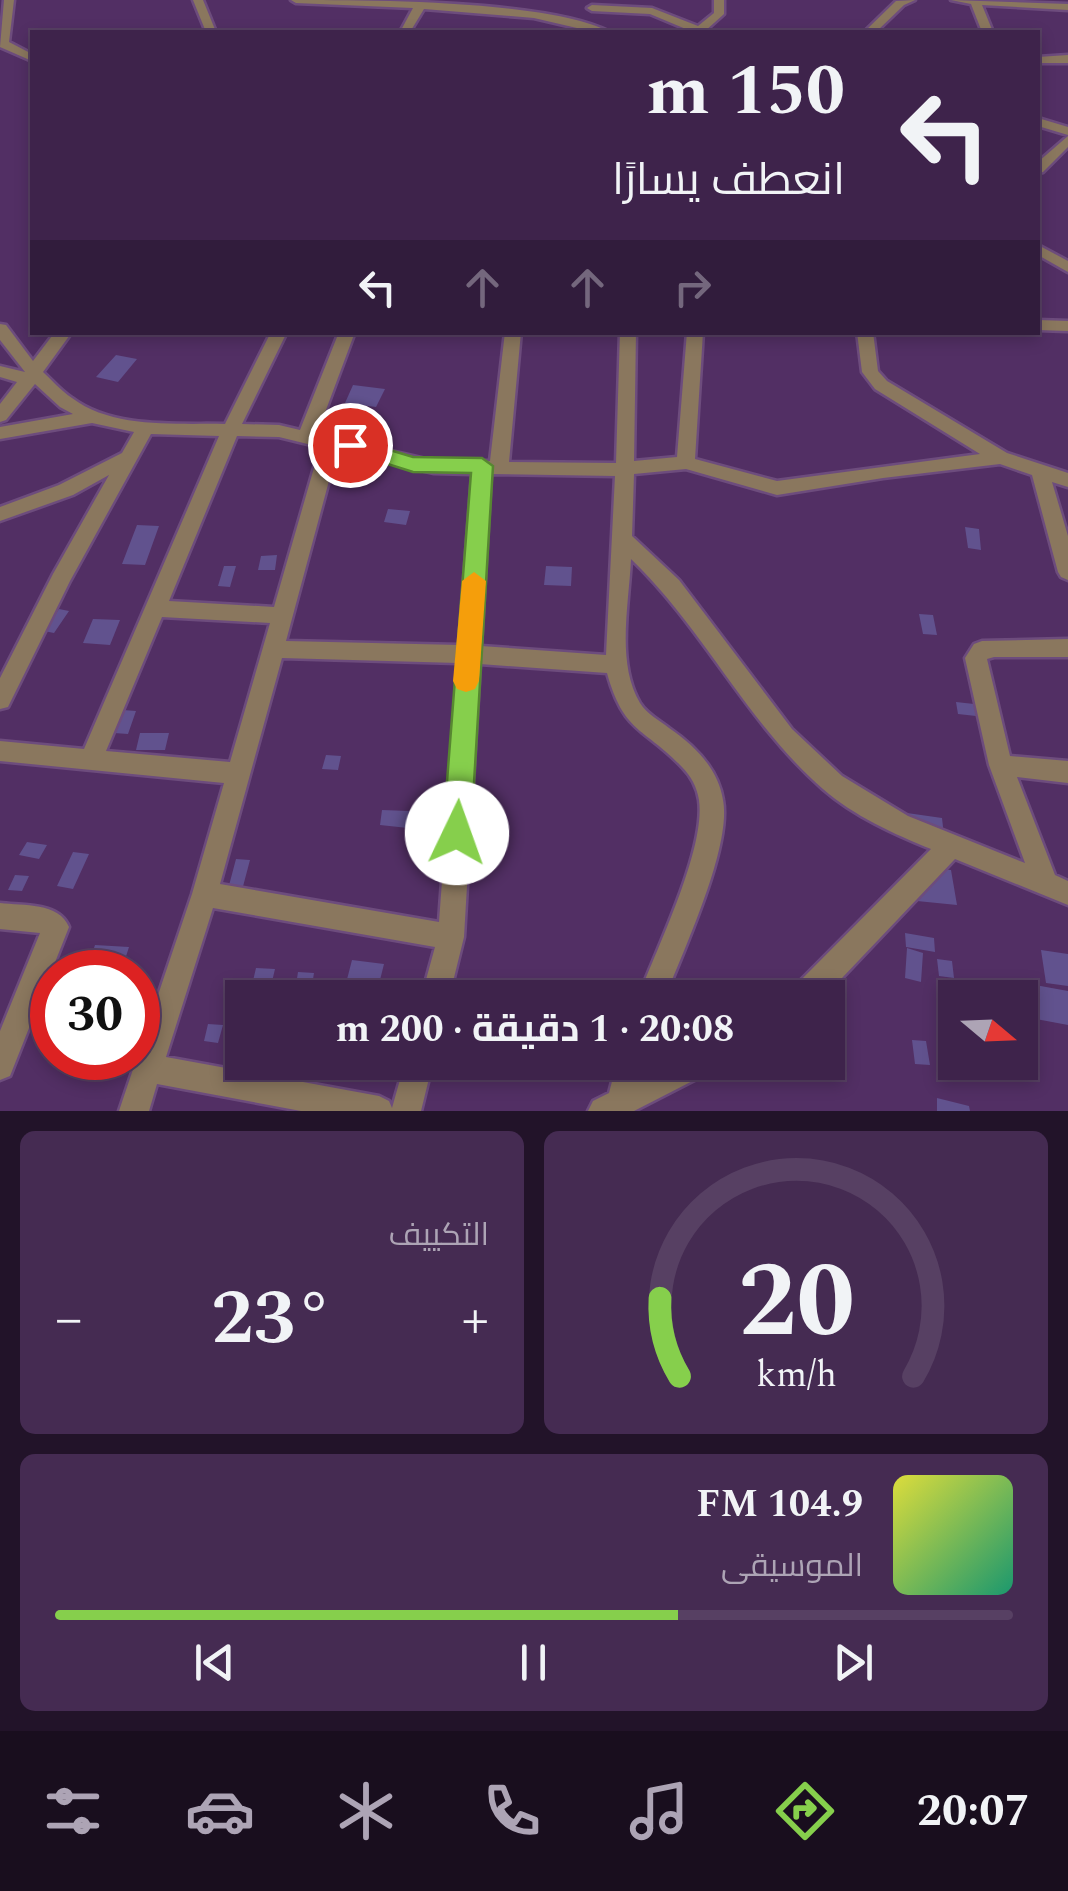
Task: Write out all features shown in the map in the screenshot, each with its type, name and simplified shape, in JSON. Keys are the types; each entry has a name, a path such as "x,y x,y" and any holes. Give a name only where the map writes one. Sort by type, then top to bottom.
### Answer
{"street":[{"path":"9,0 2,44 30,57"},
{"path":"198,0 210,30"},
{"path":"296,0 522,11 559,17 598,30"},
{"path":"390,4 404,0"},
{"path":"559,17 560,0"},
{"path":"559,17 625,0"},
{"path":"700,30 719,14 719,0"},
{"path":"872,30 900,3 910,0"},
{"path":"956,0 1068,6"},
{"path":"975,0 986,30"},
{"path":"406,30 421,4"},
{"path":"592,8 652,11 697,30"},
{"path":"522,11 555,30"},
{"path":"1040,60 1068,59"},
{"path":"1040,123 1068,130"},
{"path":"1040,167 1068,140"},
{"path":"1040,250 1068,266"},
{"path":"1040,268 1068,266"},
{"path":"1040,325 1068,326"},
{"path":"0,329 32,377 92,417 145,428 231,429 319,439 413,464 622,470 686,464 776,488 883,470 1001,458"},
{"path":"0,416 62,335"},
{"path":"90,760 231,429 278,335"},
{"path":"160,1031 205,894 284,616 319,439 346,335"},
{"path":"439,980 450,936 468,654 491,466 513,335"},
{"path":"628,335 616,664 632,713 690,758 711,795 709,830 658,980"},
{"path":"686,464 695,335"},
{"path":"864,335 870,372 881,385 1001,458 1068,480"},
{"path":"0,371 32,377"},
{"path":"0,433 92,417"},
{"path":"1,698 145,428"},
{"path":"0,514 66,490 128,457"},
{"path":"1040,471 1067,567"},
{"path":"621,538 672,586 784,736 809,763 866,806 949,847 1057,889"},
{"path":"155,608 284,616"},
{"path":"1057,889 1001,765 976,658 982,650 994,648 1068,648"},
{"path":"275,649 468,654 616,664"},
{"path":"0,751 240,774"},
{"path":"1001,765 1068,772"},
{"path":"821,980 949,847"},
{"path":"205,894 450,936"},
{"path":"0,916 48,921 56,927 0,1066"},
{"path":"160,1070 379,1111"},
{"path":"134,1111 144,1080"},
{"path":"406,1111 414,1080"},
{"path":"614,1109 624,1080"},
{"path":"614,1109 667,1080"}],"building":[{"path":"116,355 137,359 118,382 96,377"},
{"path":"353,385 385,389 376,407 345,403"},
{"path":"388,509 410,511 406,525 384,522"},
{"path":"137,525 159,526 145,565 122,564"},
{"path":"965,527 979,529 981,550 968,548"},
{"path":"277,555 275,570 258,570 261,556"},
{"path":"224,566 236,566 230,587 218,586"},
{"path":"546,566 572,567 571,586 544,585"},
{"path":"59,609 69,611 54,633 44,631"},
{"path":"919,614 933,615 937,635 923,634"},
{"path":"93,619 120,620 110,645 83,643"},
{"path":"956,702 974,704 976,716 958,714"},
{"path":"123,710 136,711 128,734 114,733"},
{"path":"140,733 169,733 165,750 136,750"},
{"path":"326,755 341,756 338,770 322,769"},
{"path":"382,810 409,811 407,826 413,812 423,814 417,829 380,825"},
{"path":"907,813 942,818 945,845 909,840"},
{"path":"27,842 47,845 39,859 19,855"},
{"path":"73,852 89,854 73,889 57,886"},
{"path":"236,859 250,860 241,894 227,893"},
{"path":"912,867 951,870 957,905 917,901"},
{"path":"15,875 29,876 22,891 8,890"},
{"path":"905,933 934,938 935,952 906,947"},
{"path":"95,945 129,947 128,950 93,950"},
{"path":"907,948 923,953 921,982 905,978"},
{"path":"1041,950 1068,954 1068,986 1046,983"},
{"path":"937,959 952,961 954,978 939,976"},
{"path":"352,960 384,964 380,980 347,980"},
{"path":"256,968 275,969 272,980 253,980"},
{"path":"298,972 314,973 313,980 297,980"},
{"path":"1038,986 1068,991 1068,1025 1038,1019"},
{"path":"208,1024 223,1025 218,1043 204,1041"},
{"path":"912,1040 926,1041 930,1065 915,1064"},
{"path":"937,1098 969,1106 970,1111 937,1111"}],"slow traffic":[{"path":"466,681 474,581"}],"route":[{"path":"350,445 413,464 482,466 457,833"}]}
